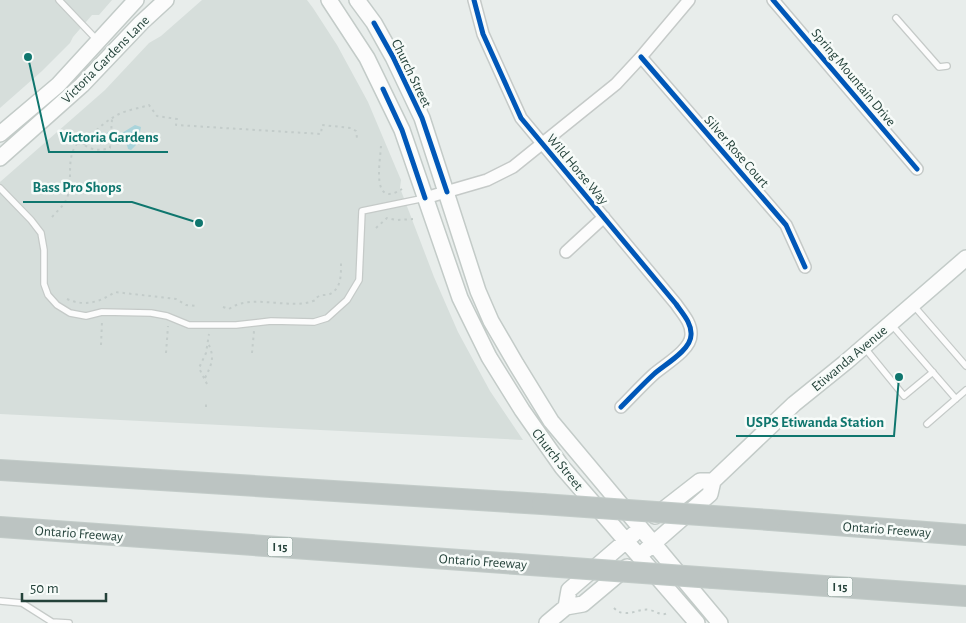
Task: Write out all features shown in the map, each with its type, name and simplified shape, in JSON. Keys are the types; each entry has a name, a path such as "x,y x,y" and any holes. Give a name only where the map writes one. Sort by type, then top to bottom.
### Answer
{"highway":[{"name":"Ontario Freeway","path":"0,470 542,504 966,535"},
{"name":"Ontario Freeway","path":"0,527 966,596"}],"main road":[{"name":"Victoria Gardens Lane","path":"0,134 58,85 136,0"},
{"name":"Victoria Gardens Lane","path":"0,158 82,84 166,0"},
{"name":"Church Street","path":"329,0 367,58 402,130 460,298 488,357 562,468 697,623"},
{"name":"Church Street","path":"357,0 374,23 422,118 478,291 496,330 551,421 720,623"},
{"name":"Etiwanda Avenue","path":"547,623 566,607 583,604 653,544 710,494 713,481 794,404 864,347 966,258"},
{"name":"Etiwanda Avenue","path":"566,607 568,590 700,481 713,481"}],"street":[{"name":"Wild Horse Way","path":"474,0 483,34 521,118 686,318 692,337 686,347 654,374 621,407"},
{"path":"425,198 487,180 512,167 543,144 616,84 689,0"},
{"name":"Spring Mountain Drive","path":"773,0 917,169"},
{"name":"Silver Rose Court","path":"641,57 786,225 805,267"},
{"path":"566,252 604,217"}],"lane":[{"path":"60,0 98,41"},
{"path":"896,18 939,67 947,66"},
{"path":"0,188 41,233 44,250 44,284 48,295 57,306 70,313 86,316 102,312 151,313 167,316 189,325 314,322 327,318 347,300 359,280 362,211 425,198"},
{"path":"912,304 966,366"},
{"path":"890,324 956,399"},
{"path":"864,347 904,396 932,372"},
{"path":"927,424 966,390"},
{"path":"0,601 22,603 52,622 69,623"}],"path":[{"path":"84,145 97,128 119,114 149,105 157,116 176,119 176,125 321,134 322,125 351,128 356,131 357,138"},
{"path":"52,217 60,209 68,196 70,162 75,146 79,142 98,150 110,148 112,119"},
{"path":"381,146 379,186 384,193 389,194 394,194 402,189"},
{"path":"376,228 388,218 397,220 413,219"},
{"path":"222,307 229,309 243,302 283,304 312,302 319,296 331,294 340,282 341,262"},
{"path":"67,299 78,303 102,301 115,292 176,299 186,305 197,306"},
{"path":"101,345 102,320"},
{"path":"166,353 168,325"},
{"path":"252,353 254,331"},
{"path":"207,384 199,368 206,354 209,334"},
{"path":"205,378 212,364 212,352 208,343"},
{"path":"206,401 206,407"},
{"path":"614,608 619,612 628,613 642,610 650,610 661,614 670,612"}],"shaded area":[{"path":"0,0 112,0 99,15 92,15 70,43 0,108"},
{"path":"202,0 307,0 313,8 337,45 368,102 401,180 400,188 434,277 458,332 490,391 523,440 0,414 0,182 105,90 149,43 161,36"}],"water":[{"path":"135,125 141,127 140,132 137,134 140,141 131,150 128,149 126,144 112,136 108,136 100,142 98,140 102,132 106,134 109,131 122,133"}],"cycle path":[{"path":"474,0 483,34 521,118 676,304 690,326 690,341 682,352 654,374 621,407"},
{"path":"773,0 917,169"},
{"path":"374,23 393,57 422,118 447,192"},
{"path":"641,57 786,225 805,267"},
{"path":"383,89 402,130 425,198"}],"place":[{"name":"Victoria Gardens","path":"28,57"},
{"name":"Bass Pro Shops","path":"199,223"},
{"name":"USPS Etiwanda Station","path":"899,377"}]}
